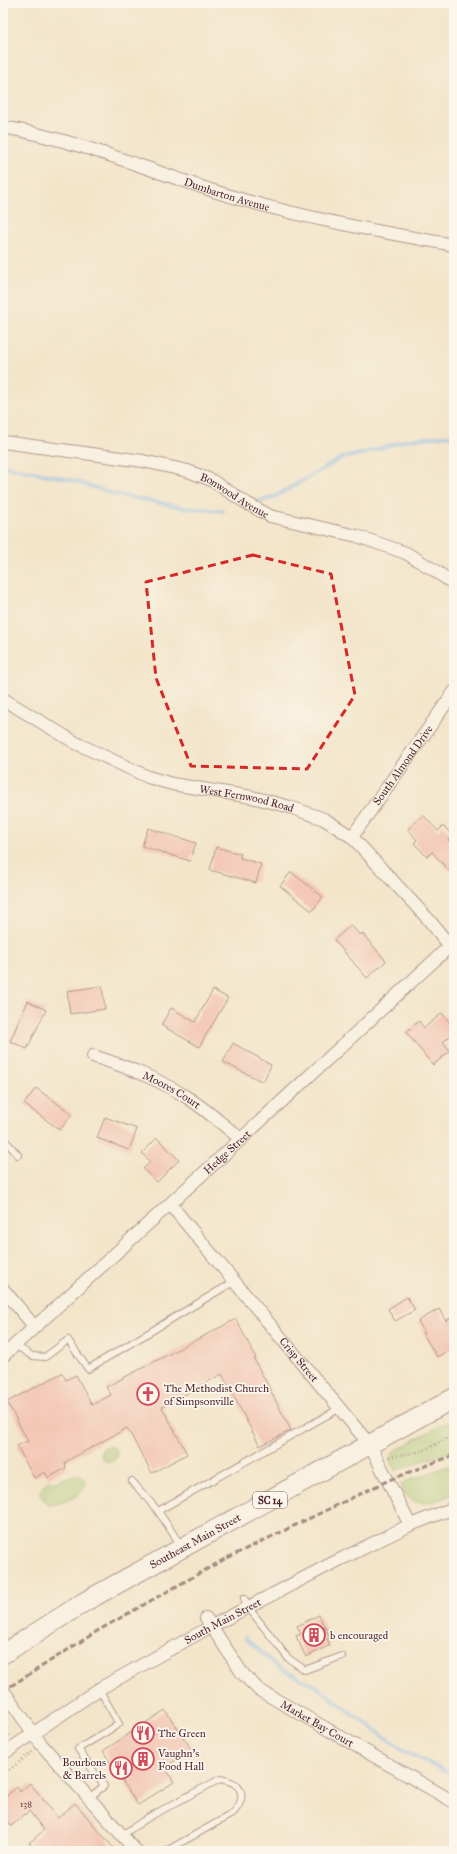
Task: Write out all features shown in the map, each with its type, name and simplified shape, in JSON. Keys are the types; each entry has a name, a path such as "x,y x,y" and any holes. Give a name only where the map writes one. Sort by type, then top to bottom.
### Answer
{"main road":[{"name":"Southeast Main Street","path":"3,1654 86,1601 183,1548 374,1453 454,1398"}],"street":[{"name":"Dumbarton Avenue","path":"3,127 45,136 222,193 288,212 330,222 454,245"},
{"name":"Bonwood Avenue","path":"3,442 143,461 188,471 211,480 248,504 270,516 357,536 406,553 454,584"},
{"name":"South Almond Drive","path":"352,838 454,692"},
{"name":"West Fernwood Road","path":"3,699 76,743 135,772 172,784 252,797 290,807 324,819 352,838 429,920 452,949"},
{"name":"Hedge Street","path":"3,1356 34,1326 452,949"},
{"name":"Moores Court","path":"93,1056 130,1068 151,1077 188,1098 241,1140"},
{"name":"Crisp Street","path":"170,1204 340,1408 374,1453 410,1525"},
{"path":"3,1289 34,1326"},
{"name":"South Main Street","path":"3,1754 38,1739 99,1689 208,1622 410,1525 454,1508"},
{"name":"Market Bay Court","path":"208,1622 242,1673 260,1690 454,1802"},
{"path":"3,1690 38,1739 136,1851"}],"lane":[{"path":"3,1138 18,1155"},
{"path":"15,1345 32,1356 45,1358 68,1340 88,1369 235,1281"},
{"path":"158,1511 340,1408"},
{"path":"132,1481 158,1511 183,1548"},
{"path":"246,1603 288,1658 305,1670 342,1656"},
{"path":"90,1797 104,1786 78,1749 119,1724 99,1689"},
{"path":"122,1835 149,1817 220,1779 236,1784 241,1791 242,1798 238,1808 232,1814 166,1851"}],"path":[{"path":"374,1453 423,1451 447,1438 454,1436"},
{"path":"3,1775 38,1739"}],"highlighted area":[{"path":"253,555 331,574 355,695 307,769 191,766 156,678 146,582"}],"green space":[{"path":"454,1418 454,1450 395,1471 389,1460 394,1451"},
{"path":"109,1446 115,1448 117,1454 115,1460 109,1462 103,1460 101,1454 103,1448"},
{"path":"454,1464 454,1494 437,1501 419,1503 413,1501 404,1492 401,1483"},
{"path":"79,1475 86,1481 85,1487 82,1491 72,1499 48,1505 41,1495 41,1489 46,1483 49,1480 55,1482"}],"building":[{"path":"423,815 438,831 443,826 453,836 448,840 454,846 454,876 432,852 427,857 414,843 417,840 408,829"},
{"path":"148,828 196,843 190,861 142,846"},
{"path":"216,847 241,854 240,858 261,864 256,883 210,870"},
{"path":"291,872 323,897 312,911 280,886"},
{"path":"351,925 360,935 362,933 386,961 367,978 334,940"},
{"path":"102,986 105,1009 70,1014 67,991"},
{"path":"213,990 228,998 199,1047 161,1025 171,1008 195,1022"},
{"path":"28,1001 46,1010 27,1049 10,1041"},
{"path":"442,1013 454,1028 454,1033 443,1042 450,1051 433,1065 406,1032 419,1021 424,1028"},
{"path":"233,1043 271,1065 263,1082 223,1062"},
{"path":"36,1088 72,1114 60,1130 24,1104"},
{"path":"105,1117 137,1129 129,1150 97,1138"},
{"path":"157,1138 179,1160 157,1182 143,1169 150,1162 142,1153"},
{"path":"407,1297 415,1310 395,1321 388,1309"},
{"path":"439,1309 446,1321 454,1316 454,1347 437,1357 422,1332 424,1332 418,1321"},
{"name":"The Methodist Church of Simpsonville","path":"236,1319 256,1358 254,1359 291,1430 260,1446 222,1374 162,1407 187,1454 152,1473 127,1428 65,1462 66,1468 48,1478 45,1472 34,1478 17,1446 28,1441 7,1402 62,1373 66,1380 76,1375 92,1405 111,1395 106,1387"},
{"name":"b encouraged","path":"319,1615 330,1638 327,1639 330,1645 306,1657 296,1636 301,1634 297,1626"},
{"name":"Vaughn’s Food Hall","path":"165,1710 192,1750 165,1767 174,1782 138,1805 103,1751"},
{"path":"30,1783 58,1818 75,1803 116,1851 37,1851 29,1843 44,1830 29,1811 11,1826 3,1816 3,1799 17,1787 20,1792"}],"waterway":[{"path":"260,501 274,497 342,458 365,453 407,440 454,435"},
{"path":"3,466 68,479 114,494 185,508 223,511"},
{"path":"245,1638 279,1668 315,1686 404,1751 454,1775"}],"railway":[{"path":"3,1691 99,1630 223,1560 389,1480 454,1455"}],"place":[{"name":"The Methodist Church of Simpsonville","path":"148,1394"},
{"name":"b encouraged","path":"314,1635"},
{"name":"The Green","path":"143,1733"},
{"name":"Vaughn’s Food Hall","path":"143,1759"},
{"name":"Bourbons & Barrels","path":"121,1768"}]}
